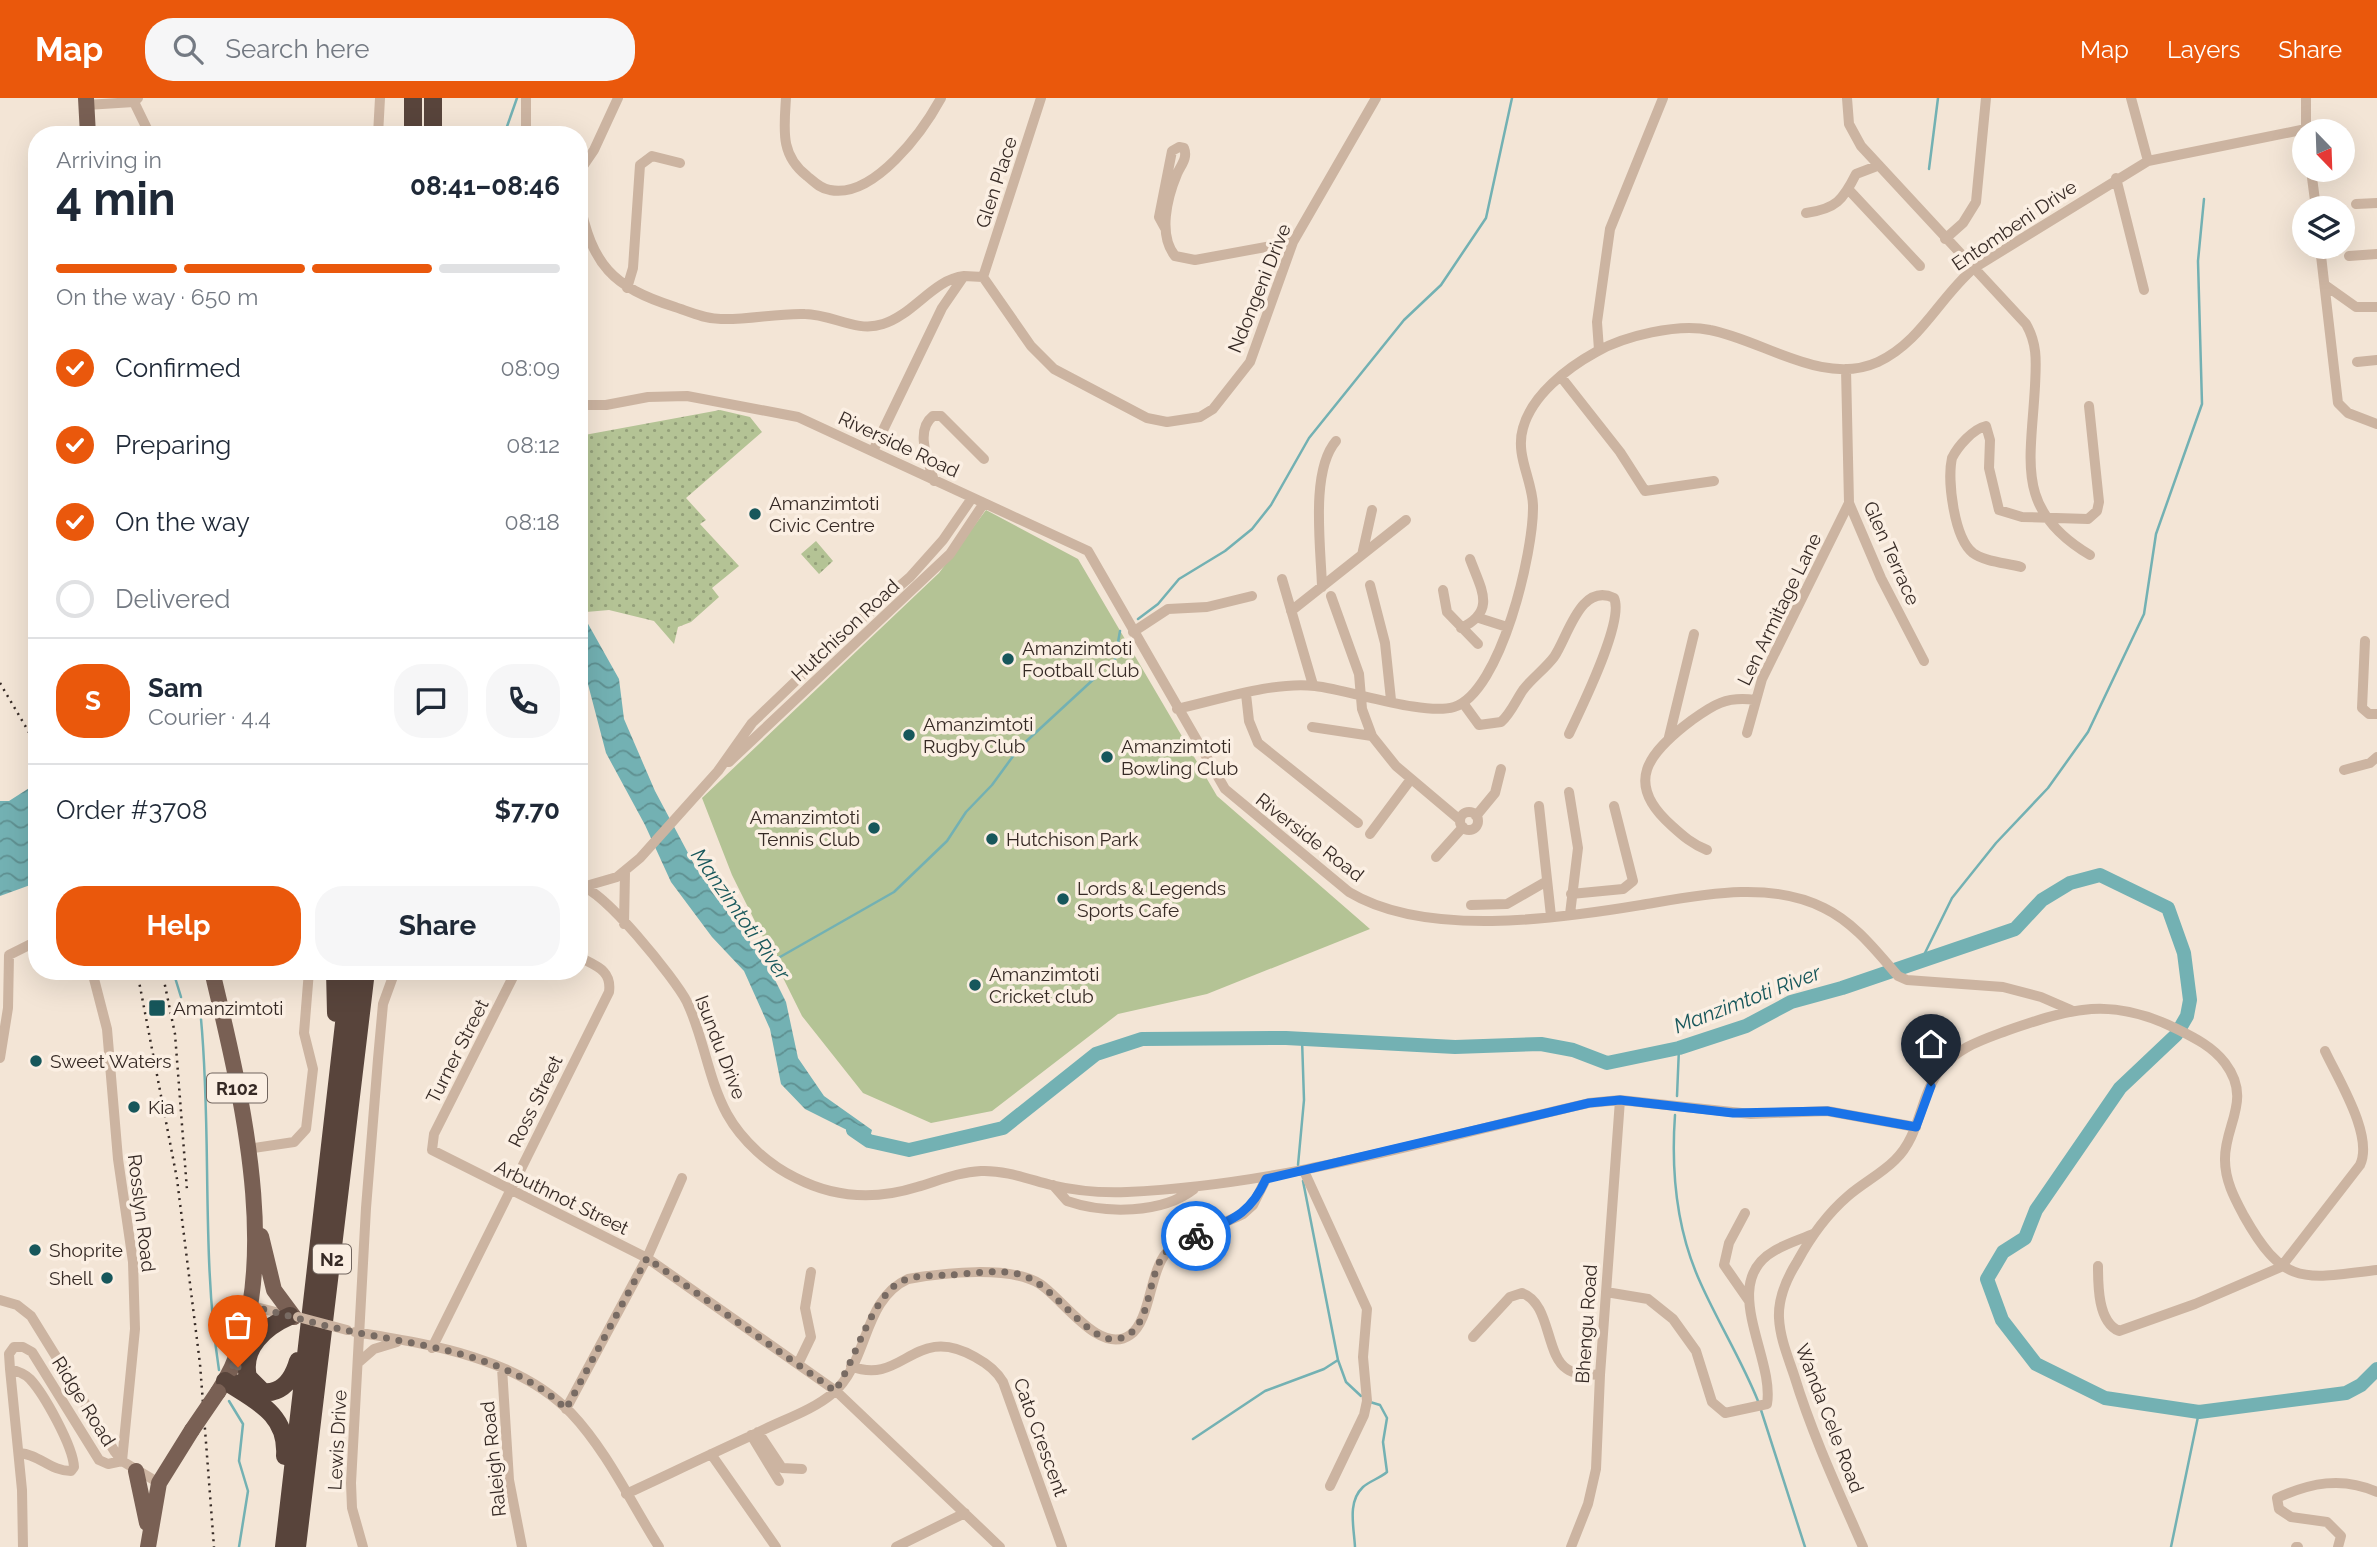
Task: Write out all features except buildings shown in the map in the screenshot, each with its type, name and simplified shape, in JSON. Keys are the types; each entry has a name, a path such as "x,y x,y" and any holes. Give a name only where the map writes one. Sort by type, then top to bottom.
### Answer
{"highway":[{"path":"413,98 413,126"},
{"path":"433,98 433,126"},
{"path":"335,980 337,1026 341,1044"},
{"name":"N2","path":"282,1547 349,980"},
{"name":"N2","path":"300,1547 365,980"},
{"path":"226,1379 247,1356 261,1335 294,1317"},
{"path":"226,1379 251,1390 280,1390 291,1381 306,1337"},
{"path":"247,1356 248,1377 265,1391"},
{"path":"226,1379 268,1411 285,1433 282,1547"}],"main road":[{"path":"86,102 87,126"},
{"name":"R102","path":"148,1542 159,1483 226,1379 242,1344 251,1306 254,1206 247,1149 214,980"},
{"path":"254,1206 271,1282 278,1298 294,1317"},
{"path":"136,1471 148,1542"}],"street":[{"path":"379,126 380,98"},
{"path":"526,98 526,126"},
{"path":"588,159 618,98"},
{"path":"786,98 784,146 790,159 813,181 831,191 859,185 883,172 912,141 941,98"},
{"name":"Glen Place","path":"983,277 1041,98"},
{"name":"Ndongeni Drive","path":"983,277 1031,346 1054,369 1147,418 1185,421 1213,409 1250,362 1293,242 1376,98"},
{"path":"1599,350 1597,322 1610,229 1663,98"},
{"path":"1847,98 1849,124 1855,137 1877,166 2026,324 2036,346 2031,478 2034,494 2044,518 2071,544 2090,555"},
{"path":"1945,239 1963,223 1976,202 1986,98"},
{"path":"2132,98 2148,160"},
{"name":"Entombeni Drive","path":"2306,98 2306,119"},
{"path":"86,102 136,100 146,126"},
{"name":"Entombeni Drive","path":"1463,703 1476,693 1492,671 1507,627 1531,535 1532,494 1520,440 1530,412 1561,377 1599,350 1660,331 1685,327 1736,337 1811,364 1846,369 1874,363 1906,344 1960,280 1974,268 2148,160 2292,133"},
{"path":"1164,228 1177,176 1186,156 1185,150 1180,146 1172,151 1159,217 1168,248 1174,256 1186,261 1293,242"},
{"path":"627,288 633,268 640,164 652,156 680,163"},
{"path":"1805,213 1820,211 1843,199 1856,174 1877,166"},
{"path":"2116,178 2144,290"},
{"path":"1848,190 1920,266"},
{"path":"2356,204 2377,203"},
{"path":"588,232 602,263 627,288 661,303 710,318 807,314 866,328 895,320 950,279 964,276 983,277"},
{"path":"2355,256 2377,254"},
{"path":"2322,259 2338,403 2348,413 2377,424"},
{"path":"873,451 942,308 964,276"},
{"path":"2325,285 2356,307 2377,307"},
{"path":"2357,362 2377,360"},
{"name":"Glen Terrace","path":"1846,369 1849,503 1881,578 1924,661"},
{"path":"1561,377 1620,452 1645,491 1714,481"},
{"name":"Riverside Road","path":"588,405 606,405 648,397 687,396 797,418 1088,551 1177,709 1234,798 1349,892 1369,904 1477,922 1570,914 1711,893 1796,897 1827,909 1876,949 1898,976 1907,980 2003,988 2041,997 2071,1010"},
{"path":"2021,567 1979,557 1961,537 1952,487 1951,464 1955,452 1980,428 1988,428 1989,468 2000,510 2011,516 2080,521 2088,519 2097,511 2098,483 2089,407"},
{"path":"934,481 924,434 928,420 933,416 941,416 984,459"},
{"path":"1322,587 1320,494 1326,456 1336,441"},
{"path":"956,522 958,492"},
{"name":"Hutchison Road","path":"718,771 752,723 910,578 972,498"},
{"name":"Hutchison Road","path":"588,885 610,880 625,872 640,858 718,771 762,733 950,554 984,503"},
{"name":"Len Armitage Lane","path":"1748,733 1755,700 1849,503"},
{"path":"1362,555 1372,510"},
{"path":"1292,611 1406,520"},
{"path":"1461,628 1479,618 1484,605 1471,559"},
{"path":"1282,579 1313,685"},
{"path":"1370,585 1385,643 1391,701"},
{"path":"1443,590 1447,612 1478,644"},
{"path":"1177,709 1246,694 1313,685 1441,709 1463,703 1479,725 1501,722 1523,690 1553,657 1586,602 1607,595 1614,598 1618,608 1600,665 1569,734"},
{"path":"1133,632 1168,609 1207,607 1252,596"},
{"path":"1331,596 1359,674 1360,694 1372,736 1381,751 1462,824"},
{"path":"1479,618 1507,627"},
{"path":"1669,737 1694,634"},
{"path":"2365,641 2362,708 2369,714 2377,714"},
{"path":"1246,694 1249,721 1258,743 1357,823"},
{"path":"1707,850 1687,839 1657,813 1646,794 1646,771 1669,737 1717,702 1741,698 1755,700"},
{"path":"1312,727 1372,736"},
{"path":"2344,771 2370,763 2377,757"},
{"path":"1436,857 1462,824 1465,813 1476,816 1495,793 1501,769"},
{"path":"1370,834 1411,779"},
{"path":"1569,792 1578,848 1570,914"},
{"path":"1539,806 1551,916"},
{"path":"1571,894 1623,889 1633,881 1614,806"},
{"path":"624,924 625,872"},
{"path":"1471,905 1507,904 1547,881"},
{"name":"Isundu Drive","path":"588,891 624,924 686,1000 727,1115 750,1144 779,1169 812,1185 859,1197 884,1196 961,1174 985,1171 1099,1192 1195,1188 1266,1179 1577,1106 1620,1100 1733,1113 1827,1111 1916,1127"},
{"path":"0,1058 8,1008 9,955 28,946"},
{"name":"Ross Street","path":"432,1348 609,992 609,979 605,971 588,962"},
{"name":"Rosslyn Road","path":"94,980 107,1029 118,1159 133,1262 135,1329 122,1461"},
{"path":"247,1149 294,1142 306,1129 313,1069 304,1033 308,980"},
{"path":"360,1332 382,1016 392,980"},
{"name":"Turner Street","path":"431,1147 434,1133 511,980"},
{"name":"Wanda Cele Road","path":"1863,1547 1810,1424 1781,1336 1778,1315 1781,1295 1789,1274 1815,1233 1849,1195 1896,1160 1910,1143 1931,1086 1951,1058 1983,1039 2071,1010 2113,1007 2154,1017 2198,1040 2218,1054 2234,1082 2238,1103 2225,1160 2230,1187 2262,1246 2281,1266"},
{"path":"2098,1266 2101,1303 2109,1324 2119,1331 2162,1317 2281,1266 2360,1165 2365,1154 2364,1137 2325,1051"},
{"name":"Bhengu Road","path":"1571,1547 1588,1504 1596,1469 1600,1375 1620,1100"},
{"name":"Arbuthnot Street","path":"431,1147 441,1155 510,1191 647,1258 798,1364 835,1391 1000,1547"},
{"path":"1304,1171 1367,1309 1363,1357 1367,1401 1364,1415 1330,1486"},
{"path":"566,1409 647,1258 682,1178"},
{"path":"625,1494 800,1413 835,1391 851,1366 885,1296 902,1282 922,1276 1017,1274 1048,1289 1098,1335 1113,1340 1130,1335 1138,1326 1157,1271 1168,1251 1243,1214 1252,1205 1266,1179"},
{"name":"Isundu Drive","path":"1053,1185 1067,1201 1113,1208 1171,1204 1195,1188"},
{"path":"1606,1292 1648,1298 1673,1319 1696,1351 1712,1402 1725,1413 1767,1404 1768,1382 1749,1301 1724,1265 1729,1243 1745,1213"},
{"path":"1749,1301 1755,1274 1768,1255 1815,1233"},
{"path":"2281,1266 2295,1274 2314,1276 2377,1270"},
{"path":"798,1364 811,1337 805,1308 811,1272"},
{"path":"1473,1337 1510,1297 1522,1293 1537,1305 1562,1364 1575,1372 1600,1375"},
{"path":"0,1300 18,1305 31,1316 101,1433 122,1461 159,1483"},
{"path":"251,1306 432,1348 502,1368 541,1389 566,1409 589,1434 659,1547"},
{"name":"Lewis Drive","path":"360,1332 352,1508 363,1547"},
{"path":"359,1362 374,1349 401,1341"},
{"name":"Cato Crescent","path":"851,1366 865,1372 881,1371 930,1346 944,1345 987,1364 1003,1382 1062,1547"},
{"name":"Ridge Road","path":"10,1369 11,1349 19,1346 29,1350 100,1460 108,1464 122,1461"},
{"name":"Raleigh Road","path":"502,1368 509,1480 522,1547"},
{"path":"19,1453 34,1455 58,1470 71,1471 74,1467 66,1441 36,1386 24,1374 10,1369 19,1453 23,1547"},
{"path":"101,1433 114,1437 124,1433"},
{"path":"754,1434 782,1468 802,1469"},
{"path":"754,1434 779,1481"},
{"path":"711,1454 776,1547"},
{"path":"2338,1547 2341,1536 2327,1522 2291,1517 2278,1509 2277,1498 2295,1490 2339,1482 2361,1485 2377,1492"},
{"path":"896,1547 965,1514"}],"green space":[{"path":"720,410 750,417 762,432 686,498 706,520 700,524 739,566 712,588 719,597 691,622 678,627 674,644 654,621 609,610 588,612 588,434"},
{"name":"Hutchison Park","path":"986,510 1078,559 1217,796 1370,929 1207,994 1118,1014 992,1111 931,1123 863,1093 802,1016 732,875 702,798 939,573"},
{"path":"816,541 833,561 819,574 801,554"}],"water":[{"path":"588,624 619,679 624,719 655,791 696,868 768,966 786,1002 798,1058 824,1096 872,1130 869,1141 805,1109 781,1084 770,1029 744,971 712,937 671,882 645,825 606,753 588,684"},
{"path":"28,789 28,886 0,896 0,801 9,801"}],"waterway":[{"path":"507,126 517,98"},
{"path":"1138,619 1158,604 1179,579 1225,551 1252,529 1271,505 1309,438 1404,320 1441,285 1486,218 1512,98"},
{"path":"1929,169 1938,98"},
{"path":"1921,961 1952,898 1996,843 2048,788 2088,732 2144,614 2156,534 2202,404 2198,261 2204,199"},
{"path":"1114,665 1120,631"},
{"path":"766,965 894,892 947,841 966,812 992,785 1019,748 1096,677"},
{"name":"Manzimtoti River","path":"853,1130 869,1141 909,1150 1003,1128 1096,1054 1142,1039 1286,1038 1455,1047 1541,1044 1573,1050 1607,1063 1679,1048 1746,1026 1791,1002 1842,988 2015,929 2042,900 2070,883 2100,875 2168,908 2184,953 2190,1000 2187,1016 2176,1035 2120,1088 2036,1210 2025,1238 2003,1252 1987,1279 2002,1320 2036,1364 2105,1398 2199,1412 2346,1393 2361,1385 2377,1369"},
{"path":"176,980 181,997"},
{"path":"201,1019 210,1283 219,1370"},
{"path":"1298,1165 1304,1100 1302,1039"},
{"path":"1677,1096 1679,1048"},
{"path":"1675,1115 1675,1179 1686,1244 1701,1284 1758,1401"},
{"path":"1303,1181 1338,1360 1346,1382 1361,1396"},
{"path":"1193,1439 1265,1391 1324,1369 1338,1360"},
{"path":"229,1401 243,1424 239,1461 248,1491 239,1547"},
{"path":"1355,1547 1355,1500 1363,1487 1387,1472 1383,1442 1387,1418 1380,1405 1370,1402"},
{"path":"1761,1410 1805,1547"},
{"path":"2171,1547 2199,1412"}],"railway":[{"path":"0,683 28,731"},
{"path":"139,980 177,1179 200,1364 214,1547"},
{"path":"164,980 175,1034 187,1190"}],"way so far":[{"path":"238,1367 231,1370 242,1344 251,1306 485,1362 523,1377 566,1409 647,1258 835,1391 851,1366 878,1306 894,1286 908,1279 1000,1272 1017,1274 1048,1289 1098,1335 1113,1340 1130,1335 1138,1326 1163,1257 1175,1246 1196,1236"}],"place":[{"name":"Amanzimtoti Civic Centre","path":"755,514"},
{"name":"Amanzimtoti Football Club","path":"1008,659"},
{"name":"Amanzimtoti Rugby Club","path":"909,735"},
{"name":"Amanzimtoti Bowling Club","path":"1107,757"},
{"name":"Amanzimtoti Tennis Club","path":"874,828"},
{"name":"Hutchison Park","path":"992,839"},
{"name":"Lords & Legends Sports Cafe","path":"1063,899"},
{"name":"Amanzimtoti Cricket club","path":"975,985"},
{"name":"Amanzimtoti","path":"157,1008"},
{"name":"Sweet Waters","path":"36,1061"},
{"name":"Kia","path":"134,1107"},
{"name":"Shoprite","path":"35,1250"},
{"name":"Shell","path":"107,1278"}],"route":[{"path":"1196,1236 1243,1214 1259,1195 1266,1179 1589,1103 1620,1100 1751,1114 1827,1111 1916,1127 1931,1086"}]}
